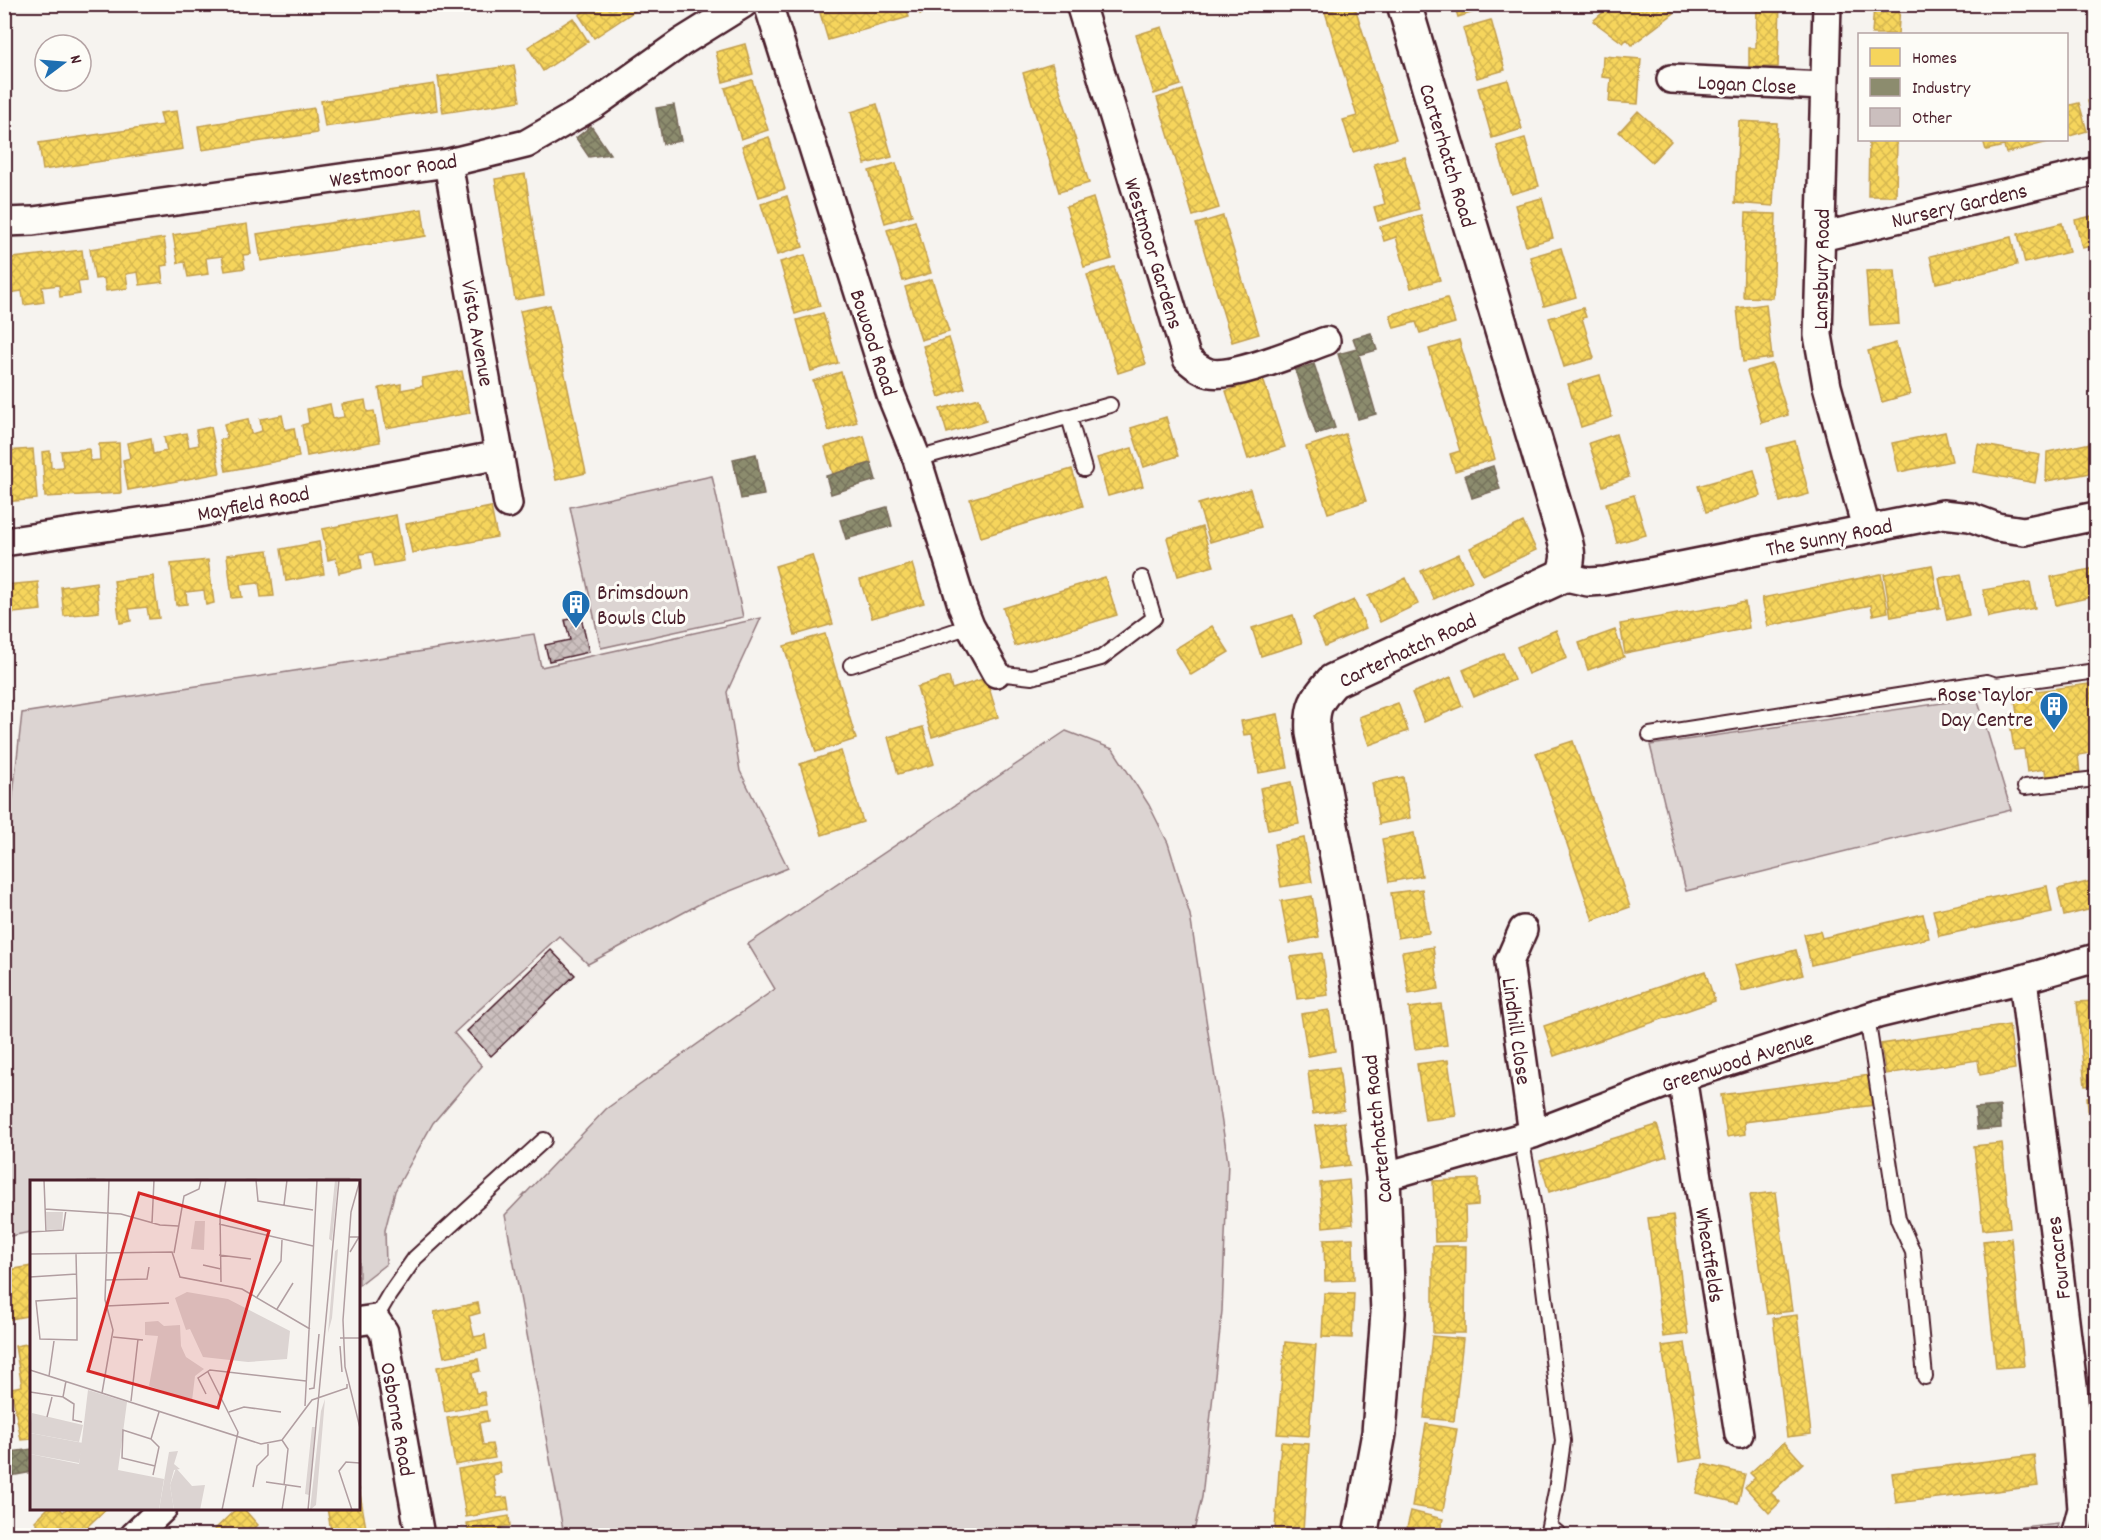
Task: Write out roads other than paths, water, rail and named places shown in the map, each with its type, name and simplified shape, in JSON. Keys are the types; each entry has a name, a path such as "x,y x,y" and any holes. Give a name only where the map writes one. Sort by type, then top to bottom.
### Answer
{"street":[{"name":"Westmoor Road","path":"4,222 33,221 448,163 526,144 592,106 682,42 743,4"},
{"name":"Bowood Road","path":"768,4 891,395 916,459 970,626 996,674"},
{"name":"Westmoor Gardens","path":"1080,4 1186,359 1202,370 1213,374 1235,372 1326,341"},
{"name":"Carterhatch Road","path":"1360,1536 1379,1433 1388,1313 1383,1177 1366,1027 1344,893 1313,733 1312,716 1320,696 1333,681 1562,576 1568,564 1568,551 1404,4"},
{"name":"Lansbury Road","path":"1827,4 1818,335 1827,386 1866,528"},
{"name":"Logan Close","path":"1671,79 1823,86"},
{"name":"Vista Avenue","path":"448,163 508,504"},
{"name":"Nursery Gardens","path":"1821,237 2097,171"},
{"name":"Mayfield Road","path":"4,542 193,514 500,455"},
{"name":"The Sunny Road","path":"1562,576 1588,582 1605,581 1943,513 1970,518 1996,527 2024,531 2097,516"},
{"name":"Lindhill Close","path":"1523,930 1509,962 1527,1136"},
{"name":"Greenwood Avenue","path":"1383,1177 1527,1136 1682,1077 1867,1017 2023,980 2097,958"},
{"name":"Fouracres","path":"2023,980 2073,1386 2082,1509 2075,1536"},
{"name":"Wheatfields","path":"1682,1077 1739,1434"},
{"name":"Osborne Road","path":"363,1320 384,1332 420,1536"},
{"path":"134,1536 162,1510"}],"lane":[{"path":"916,459 1110,405"},
{"path":"1070,417 1084,469"},
{"path":"996,674 1032,677 1101,658 1154,618 1142,578"},
{"path":"851,665 970,626"},
{"path":"1650,735 1987,682 1996,685 2097,671"},
{"path":"2025,787 2097,779"},
{"path":"1867,1017 1898,1219 1912,1252 1924,1377"},
{"path":"1527,1136 1563,1440 1548,1531 1561,1536"},
{"path":"363,1320 389,1295 415,1258 544,1140"}],"place":[{"name":"Brimsdown Bowls Club","path":"576,630"},
{"name":"Rose Taylor Day Centre","path":"2054,732"}]}
